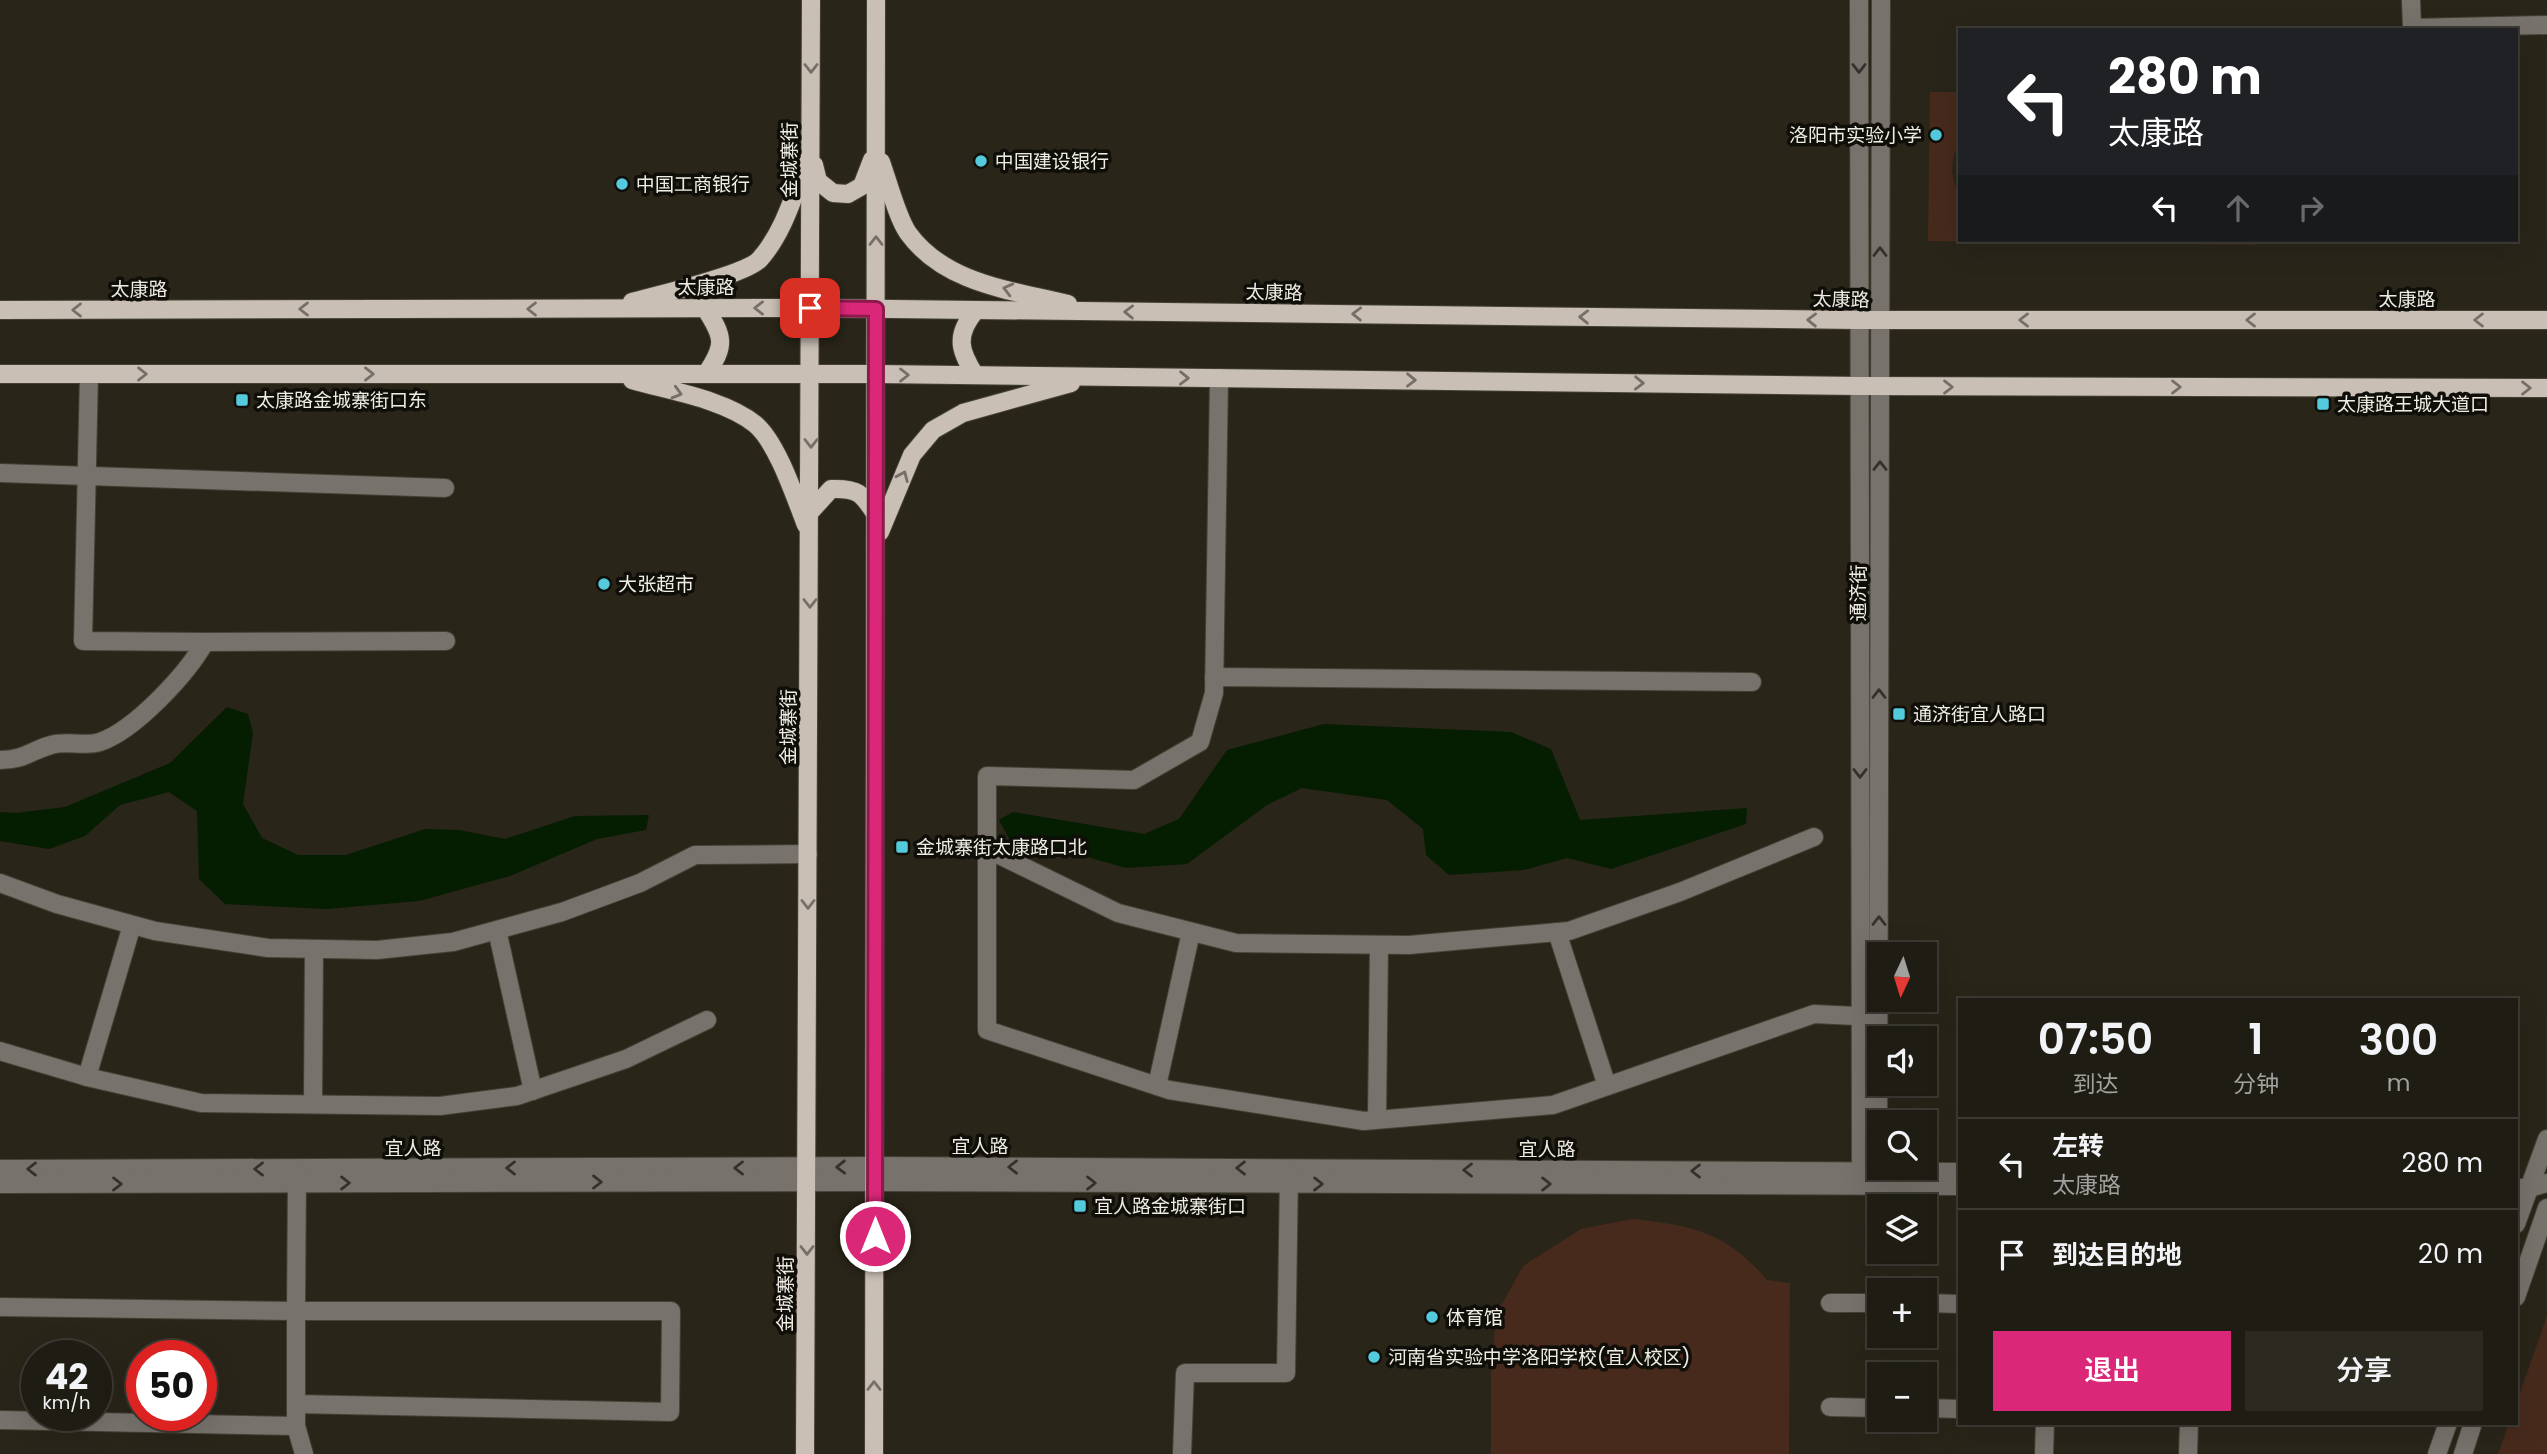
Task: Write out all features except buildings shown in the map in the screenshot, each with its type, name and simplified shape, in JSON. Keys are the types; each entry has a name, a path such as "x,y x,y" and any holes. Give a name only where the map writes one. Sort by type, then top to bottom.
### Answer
{"main road":[{"name":"金城寨街","path":"805,1454 811,0"},
{"path":"874,1454 876,0"},
{"path":"810,151 818,181 833,193 848,194 862,186 876,150"},
{"path":"876,150 907,231 932,260 968,279 1098,311"},
{"path":"611,308 729,274 758,261 779,233 810,151"},
{"path":"705,308 719,330 719,356 706,374"},
{"name":"太康路","path":"0,310 810,308 1858,320 2547,320"},
{"path":"975,375 962,354 963,324 976,310"},
{"path":"0,374 877,374 1859,386 2547,388"},
{"path":"611,374 722,406 756,424 776,452 810,534"},
{"path":"876,539 912,456 933,430 964,413 1091,377"},
{"path":"810,512 831,489 848,488 862,494 876,515"}],"street":[{"name":"通济街","path":"1859,0 1858,320 1870,1017"},
{"name":"通济街","path":"1869,1110 1880,386 1881,0"},
{"path":"2411,0 2412,28 2547,25"},
{"path":"89,374 83,641 446,641"},
{"path":"1219,378 1214,693 1200,742 1134,780 987,776 987,1030 1169,1090 1364,1121 1553,1105 1814,1014 1870,1017"},
{"path":"0,473 445,488"},
{"path":"0,760 17,760 53,744 99,743 128,726 167,691 205,642"},
{"path":"1214,677 1752,682"},
{"path":"987,849 1118,914 1236,943 1409,945 1570,931 1814,837"},
{"path":"0,883 57,904 155,931 268,948 377,950 453,942 562,912 640,883 695,855 808,854"},
{"path":"88,1077 132,925"},
{"path":"497,930 533,1091"},
{"path":"1157,1086 1191,932"},
{"path":"1557,932 1607,1086"},
{"path":"1377,1119 1379,945"},
{"path":"313,1104 314,949"},
{"path":"0,1051 88,1077 201,1103 440,1106 517,1096 533,1091 625,1059 707,1020"},
{"path":"2518,1219 2547,1139"},
{"name":"宜人路","path":"0,1169 297,1176"},
{"name":"宜人路","path":"1937,1174 1958,1172"},
{"name":"宜人路","path":"0,1184 297,1176 876,1174 1867,1178"},
{"path":"297,1176 296,1426 304,1454"},
{"path":"1182,1454 1185,1373 1286,1373 1288,1176"},
{"name":"宜人路","path":"1892,1180 1958,1186"},
{"path":"2518,1291 2547,1208"},
{"path":"1830,1303 1867,1303"},
{"path":"1937,1303 1958,1304"},
{"path":"0,1307 296,1311 671,1311 670,1412 296,1404"},
{"path":"1830,1407 1867,1408"},
{"path":"1937,1408 1958,1409"},
{"path":"0,1420 296,1426"},
{"path":"2044,1454 2045,1425"},
{"path":"2188,1454 2189,1425"},
{"path":"2437,1454 2447,1425"},
{"path":"2463,1454 2472,1425"}],"shaded area":[{"path":"1930,92 1958,92 1958,145 1952,170 1958,191 1958,241 1928,241"},
{"path":"2010,242 2256,242 2256,245"},
{"path":"227,707 248,714 253,733 243,804 262,838 298,855 346,855 425,829 459,830 505,839 575,816 649,815 646,830 597,839 510,876 419,901 326,909 225,904 199,879 197,811 169,792 120,805 85,836 49,849 0,841 0,812 16,813 65,807 170,763"},
{"path":"1324,724 1511,732 1551,749 1580,820 1747,808 1746,824 1611,869 1567,858 1524,870 1449,875 1426,855 1423,829 1387,800 1302,788 1267,805 1187,864 1126,868 1059,849 1013,846 999,820 1013,812 1144,834 1179,819 1227,750"},
{"path":"1632,1219 1673,1224 1707,1234 1737,1251 1767,1280 1790,1283 1789,1454 1491,1454 1491,1365 1497,1313 1523,1266 1581,1229"},
{"path":"2547,1316 2547,1454 2498,1454 2508,1425 2518,1425 2518,1398"}],"place":[{"name":"洛阳市实验小学","path":"1936,135"},
{"name":"中国建设银行","path":"981,161"},
{"name":"中国工商银行","path":"622,184"},
{"name":"太康路金城寨街口东","path":"242,400"},
{"name":"太康路王城大道口","path":"2323,404"},
{"name":"大张超市","path":"604,584"},
{"name":"通济街宜人路口","path":"1899,714"},
{"name":"金城寨街太康路口北","path":"902,847"},
{"name":"宜人路金城寨街口","path":"1080,1206"},
{"name":"体育馆","path":"1432,1317"},
{"name":"河南省实验中学洛阳学校(宜人校区)","path":"1374,1357"}],"route":[{"path":"810,308 876,309 875,1236"}]}
